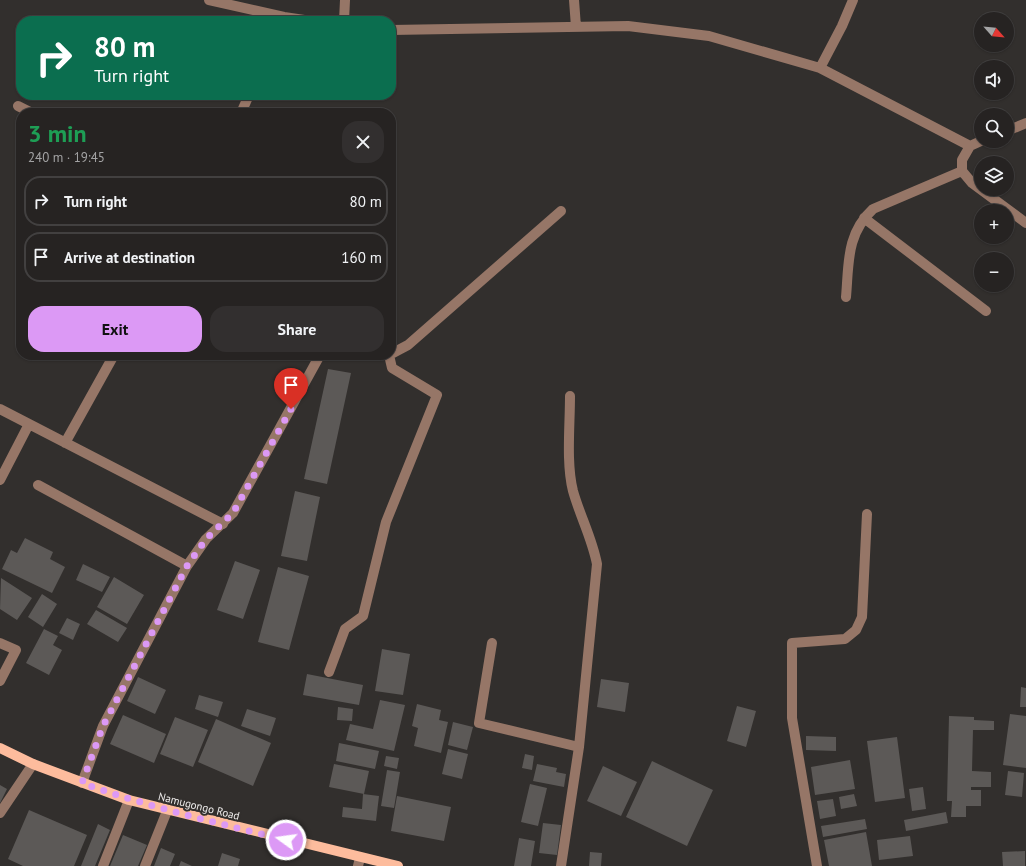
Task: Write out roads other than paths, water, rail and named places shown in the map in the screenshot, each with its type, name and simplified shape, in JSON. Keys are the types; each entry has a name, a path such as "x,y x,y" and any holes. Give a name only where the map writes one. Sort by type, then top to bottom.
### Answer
{"main road":[{"name":"Namugongo Road","path":"0,748 33,764 129,800 359,862 398,866"}],"street":[{"path":"209,0 271,16"},
{"path":"344,16 345,0"},
{"path":"574,0 576,27"},
{"path":"820,68 842,26 853,0"},
{"path":"396,30 628,26 709,36 820,68 970,146"},
{"path":"18,106 22,108"},
{"path":"1014,128 1026,123"},
{"path":"974,144 970,146 962,160 962,171 972,184 1026,223"},
{"path":"846,297 851,244 857,228 864,218 874,209 962,171"},
{"path":"396,351 408,345 561,211"},
{"path":"864,218 986,311"},
{"path":"65,443 111,360"},
{"path":"82,783 103,726 187,566 206,539 233,513 248,489 317,360"},
{"path":"329,672 345,629 363,616 386,522 437,395 392,368 391,360"},
{"path":"561,866 579,747 597,564 594,547 573,490 570,470 570,396"},
{"path":"0,409 223,524"},
{"path":"0,480 29,424"},
{"path":"38,485 187,566"},
{"path":"817,866 792,718 792,643 845,639 856,630 862,617 867,514"},
{"path":"0,643 16,650 0,681"},
{"path":"492,643 479,723 579,747"},
{"path":"0,813 33,764"},
{"path":"103,866 129,800"},
{"path":"145,866 167,810"}]}
